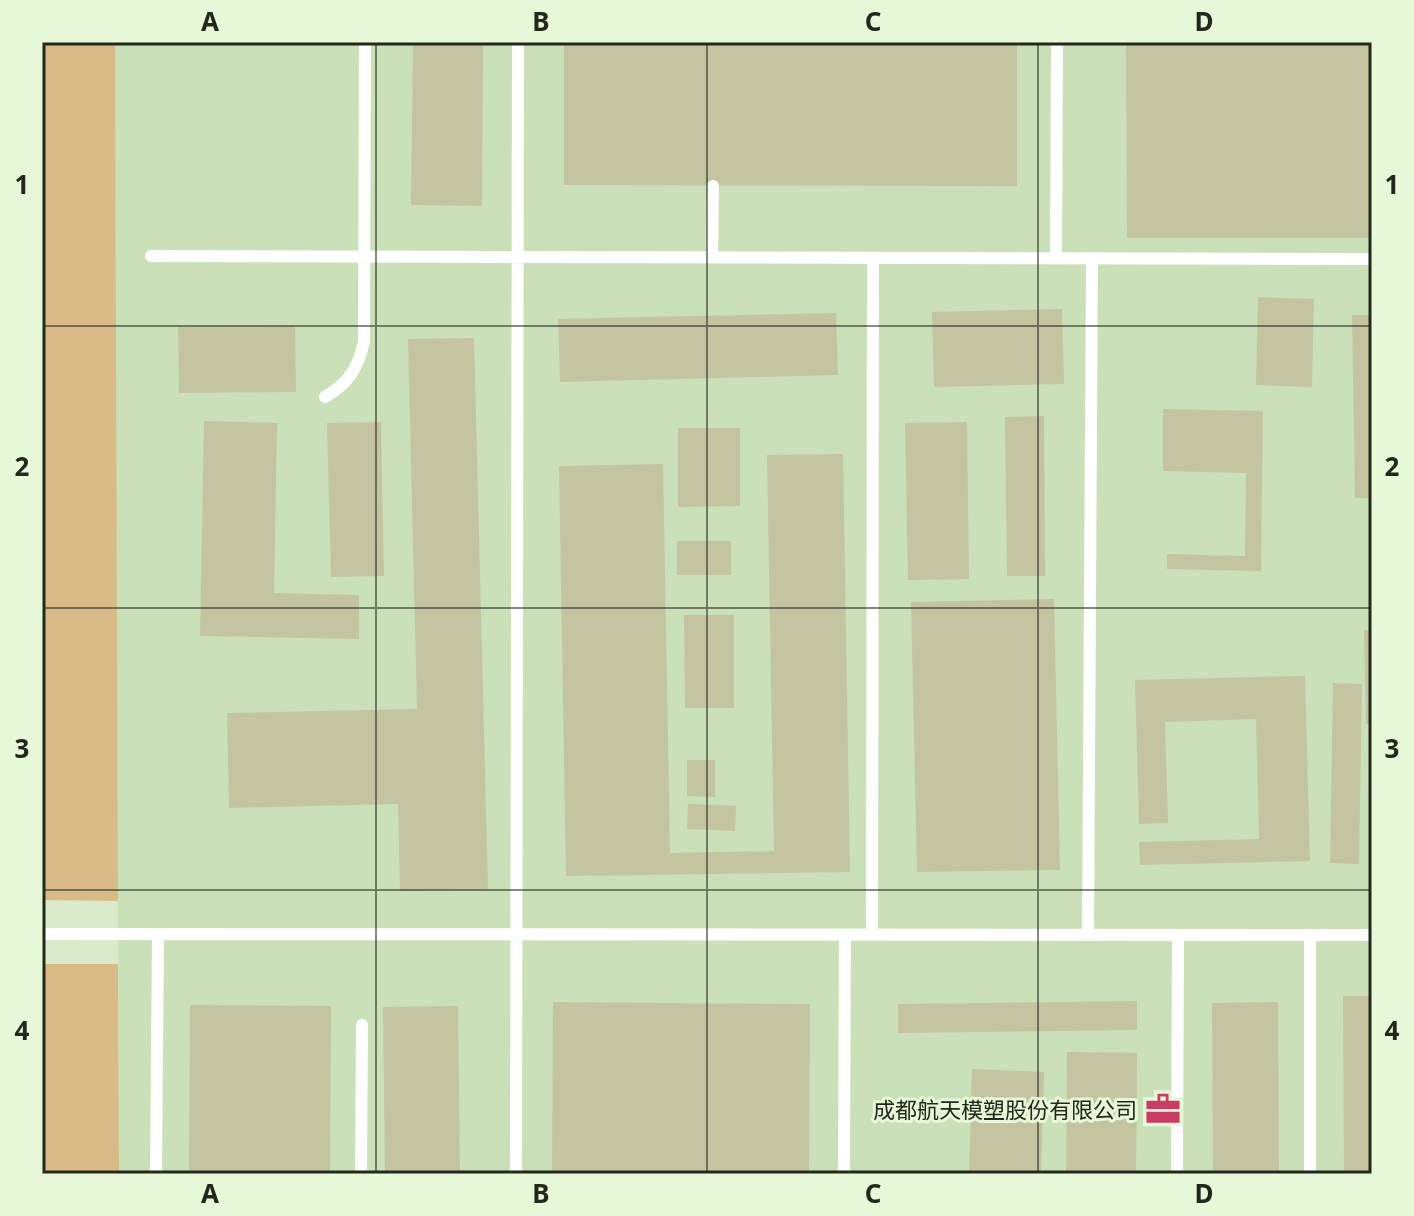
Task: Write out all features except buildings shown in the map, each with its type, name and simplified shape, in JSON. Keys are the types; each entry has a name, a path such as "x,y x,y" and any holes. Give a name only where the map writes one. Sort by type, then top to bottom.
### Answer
{"lane":[{"path":"325,397 341,388 358,367 364,342 365,42"},
{"path":"516,1174 518,42"},
{"path":"1056,258 1057,42"},
{"path":"712,257 713,186"},
{"path":"151,256 1372,259"},
{"path":"872,935 873,258"},
{"path":"1088,935 1092,258"},
{"path":"42,934 1372,935"},
{"path":"156,1174 158,935"},
{"path":"844,1174 845,935"},
{"path":"1177,1174 1178,935"},
{"path":"1310,935 1310,1174"},
{"path":"361,1174 362,1025"}],"shaded area":[{"path":"42,42 115,42 118,901 42,900"},
{"path":"115,42 1372,42 1372,1174 119,1174"},
{"path":"42,964 118,964 119,1174 42,1174"}],"place":[{"name":"成都航天模塑股份有限公司","path":"1163,1109"}]}
